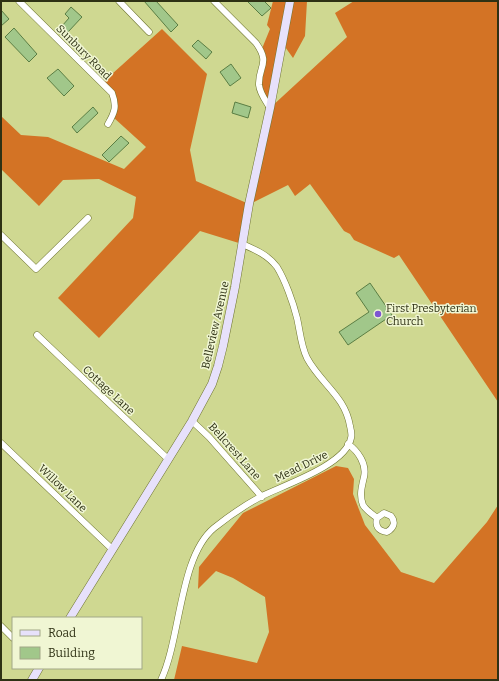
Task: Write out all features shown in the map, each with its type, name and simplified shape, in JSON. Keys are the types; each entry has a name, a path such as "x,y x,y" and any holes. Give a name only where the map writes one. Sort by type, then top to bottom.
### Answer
{"street":[{"name":"Sunbury Road","path":"20,1 112,93 116,103 113,116 108,124"},
{"path":"119,1 149,32"},
{"path":"214,1 256,43 261,51 264,60 259,85 262,95 270,108"},
{"name":"Belleview Avenue","path":"71,617 192,421 212,384 224,346 236,286 242,244 290,1"},
{"path":"1,235 36,268 88,218"},
{"path":"242,244 262,252 276,266 281,274 296,316 304,350 308,359 346,410 351,430 351,439 348,444 358,453 364,465 364,476 361,491 364,505 368,511 377,518"},
{"name":"Cottage Lane","path":"37,335 168,459"},
{"name":"Bellcrest Lane","path":"192,421 209,436 262,496"},
{"name":"Willow Lane","path":"1,443 112,549"},
{"name":"Mead Drive","path":"161,680 167,667 189,573 200,546 213,529 229,516 262,496 326,466 340,455 348,444"},
{"path":"1,626 12,637"},
{"path":"32,680 38,669"}],"shaded area":[{"path":"273,1 307,1 305,36 293,58 283,44 270,108 262,95 261,51 270,29 267,25"},
{"path":"354,1 498,1 498,402 399,255 394,258 354,240 350,234 344,231 310,184 295,196 288,185 250,204 242,244 200,231 99,338 58,298 133,218 136,197 99,179 63,180 39,206 1,169 1,116 21,135 48,137 124,169 146,147 113,117 116,103 102,83 162,29 207,74 190,150 196,181 249,204 270,108 347,37 335,13"},
{"path":"336,466 348,468 354,479 353,494 365,525 401,572 434,583 487,522 498,505 498,680 174,680 182,646 257,663 269,632 265,597 233,578 216,571 198,589 199,567 243,513"}],"building":[{"path":"144,1 156,1 178,25 171,32"},
{"path":"247,1 264,1 271,8 262,16"},
{"path":"71,7 82,17 68,32 62,26 69,18 65,14"},
{"path":"1,10 9,19 1,26"},
{"path":"14,28 37,54 29,62 5,37"},
{"path":"198,40 212,52 206,59 192,46"},
{"path":"231,64 241,78 230,86 220,72"},
{"path":"58,69 74,86 64,96 47,78"},
{"path":"235,102 251,107 248,118 232,113"},
{"path":"93,107 98,113 77,133 72,127"},
{"path":"121,136 129,143 109,162 102,155"},
{"name":"First Presbyterian Church","path":"370,283 392,315 348,345 339,332 369,312 356,293"}],"place":[{"name":"First Presbyterian Church","path":"378,314"}]}
